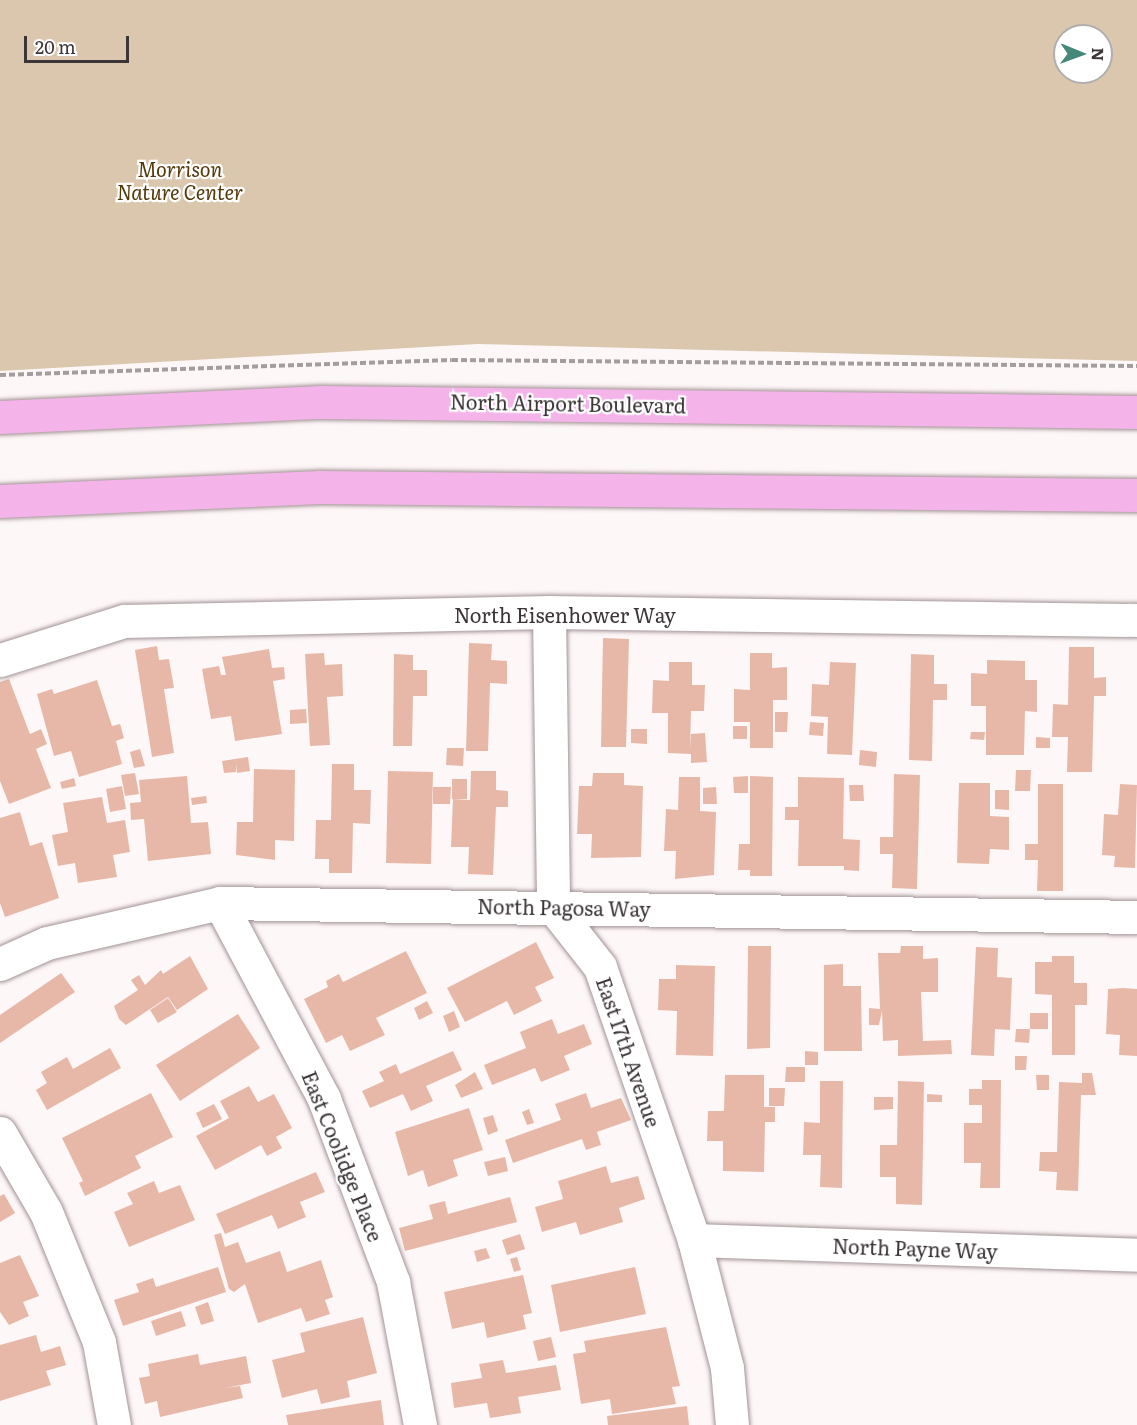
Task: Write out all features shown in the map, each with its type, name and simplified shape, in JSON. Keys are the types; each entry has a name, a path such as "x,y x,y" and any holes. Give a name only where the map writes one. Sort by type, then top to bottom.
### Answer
{"main road":[{"name":"North Airport Boulevard","path":"0,417 321,402 1137,412"},
{"path":"0,501 320,487 1137,495"}],"street":[{"name":"North Eisenhower Way","path":"0,660 124,621 549,612 1137,620"},
{"path":"549,612 553,907"},
{"name":"North Pagosa Way","path":"0,964 47,943 220,903 1137,917"},
{"name":"East Coolidge Place","path":"220,903 324,1099 393,1282 420,1425"},
{"name":"East 17th Avenue","path":"553,907 600,967 693,1240 727,1368 732,1425"},
{"path":"0,1133 46,1212 99,1342 114,1425"},
{"name":"North Payne Way","path":"693,1240 1137,1255"}],"path":[{"path":"0,375 452,360 1137,366"}],"green space":[{"name":"Morrison Nature Center","path":"0,0 1137,0 1137,361 478,344 0,371"}],"building":[{"path":"603,638 629,639 626,747 601,747"},
{"path":"469,643 492,644 491,660 507,661 507,684 490,683 488,751 466,751"},
{"path":"157,646 159,660 169,659 174,688 164,689 174,753 152,757 135,650"},
{"path":"1069,647 1094,647 1094,678 1106,677 1106,696 1094,696 1092,772 1067,772 1068,737 1052,737 1053,704 1068,705"},
{"path":"269,649 272,668 284,667 285,679 273,681 282,734 235,741 231,716 211,719 202,669 219,666 221,675 226,675 222,657"},
{"path":"324,653 325,665 342,664 343,696 327,697 330,745 310,746 305,654"},
{"path":"750,653 772,653 772,668 787,667 787,700 773,700 773,748 750,748 750,722 734,722 734,689 750,690"},
{"path":"394,654 413,655 413,670 427,670 427,696 413,696 412,746 393,746"},
{"path":"911,654 934,655 934,684 947,684 947,700 933,700 932,761 909,760"},
{"path":"987,660 1025,661 1025,680 1037,680 1037,712 1025,711 1024,755 986,755 986,706 971,706 971,673 987,674"},
{"path":"669,662 692,662 692,685 705,685 704,711 691,711 690,750 691,734 705,733 707,762 691,763 691,754 668,753 668,713 652,713 653,680 669,681"},
{"path":"830,662 856,663 852,755 827,754 828,717 811,716 812,684 829,685"},
{"path":"9,679 30,734 41,729 47,744 36,749 51,788 9,804 0,781 0,682"},
{"path":"97,680 112,726 120,724 124,738 116,741 122,764 79,777 71,751 54,756 37,694 52,689 54,694"},
{"path":"306,709 307,723 290,724 290,710"},
{"path":"775,712 788,712 787,732 775,732"},
{"path":"810,722 824,723 823,736 809,735"},
{"path":"733,726 747,726 747,739 733,739"},
{"path":"631,729 647,729 647,744 631,743"},
{"path":"971,732 985,732 984,740 970,739"},
{"path":"1036,737 1050,738 1050,748 1036,748"},
{"path":"447,748 464,748 463,766 446,765"},
{"path":"140,749 145,766 134,768 130,752"},
{"path":"860,750 877,752 876,767 859,765"},
{"path":"248,757 250,771 237,773 236,764 236,772 224,773 222,761"},
{"path":"332,764 354,764 354,790 371,790 370,824 353,823 352,873 329,873 329,859 315,859 316,820 331,820"},
{"path":"254,769 295,770 294,841 275,840 275,860 236,855 237,822 253,822"},
{"path":"1016,770 1031,770 1030,791 1015,791"},
{"path":"388,771 433,772 431,864 386,863"},
{"path":"471,771 496,771 496,790 508,791 508,807 496,807 493,875 468,874 469,847 451,847 453,799 470,800"},
{"path":"135,773 139,794 125,796 121,775"},
{"path":"593,773 624,773 624,785 643,786 641,857 591,858 592,834 577,834 579,786 592,786"},
{"path":"894,774 920,775 917,889 892,888 893,854 880,854 880,837 893,837"},
{"path":"187,776 191,823 208,822 211,854 148,861 144,819 131,820 130,803 141,802 139,780"},
{"path":"748,776 748,793 734,793 733,777"},
{"path":"750,776 773,777 772,876 750,876 750,870 738,870 739,844 750,844"},
{"path":"679,777 700,777 700,811 716,812 714,875 675,879 676,851 664,851 666,809 678,810"},
{"path":"798,777 844,778 843,839 860,840 859,871 844,870 844,866 798,866 799,820 785,820 785,807 798,807"},
{"path":"74,778 76,786 62,789 60,782"},
{"path":"452,779 467,779 467,799 452,799"},
{"path":"959,783 990,783 990,816 1009,817 1009,850 990,849 989,864 957,863"},
{"path":"1038,784 1063,784 1063,891 1037,891 1038,860 1025,860 1025,844 1038,844"},
{"path":"1120,784 1137,785 1135,868 1114,867 1115,856 1102,855 1104,814 1118,815"},
{"path":"849,785 863,785 864,801 850,801"},
{"path":"122,786 126,809 110,812 106,789"},
{"path":"433,787 451,787 450,804 433,804"},
{"path":"716,787 717,804 703,804 703,788"},
{"path":"995,790 1009,790 1009,810 995,809"},
{"path":"206,796 207,803 192,805 191,798"},
{"path":"102,797 107,823 125,820 130,852 113,855 117,877 78,883 75,863 58,866 52,835 68,832 63,803"},
{"path":"20,812 30,846 42,842 59,898 5,917 0,903 0,818"},
{"path":"536,942 554,978 535,987 542,1001 514,1015 507,1001 465,1022 447,988"},
{"path":"748,946 771,946 770,1048 747,1049"},
{"path":"901,946 923,946 923,959 938,958 938,992 921,992 923,1041 951,1040 952,1054 898,1056 898,1040 883,1041 882,1011 879,1025 869,1025 869,1008 880,1009 878,953 900,953"},
{"path":"976,947 998,948 997,977 1012,978 1010,1030 995,1029 994,1056 971,1055"},
{"path":"406,951 427,993 376,1018 385,1035 350,1051 342,1035 326,1043 304,999 328,987 326,981 339,974 343,982"},
{"path":"190,956 208,989 177,1010 168,997 126,1025 119,1019 114,1006 138,990 131,980 139,975 145,985 161,970 163,974"},
{"path":"1052,956 1074,956 1074,983 1087,983 1087,1005 1075,1005 1075,1055 1052,1055 1052,995 1035,994 1035,962 1052,962"},
{"path":"843,964 843,986 861,986 862,1051 824,1051 824,965"},
{"path":"676,965 715,966 713,1056 676,1055 677,1011 658,1010 659,979 676,979"},
{"path":"61,973 75,992 0,1043 0,1015"},
{"path":"1108,989 1137,989 1137,1056 1119,1055 1120,1035 1106,1034"},
{"path":"168,998 177,1012 158,1023 150,1010"},
{"path":"427,1001 433,1013 419,1020 414,1008"},
{"path":"454,1011 460,1027 449,1032 443,1016"},
{"path":"1030,1013 1048,1013 1048,1029 1030,1029"},
{"path":"238,1014 260,1048 180,1101 156,1065"},
{"path":"552,1019 558,1034 584,1024 592,1044 564,1056 570,1070 541,1082 535,1068 492,1085 484,1065 526,1048 520,1032"},
{"path":"1016,1029 1030,1029 1029,1043 1015,1042"},
{"path":"110,1048 121,1068 47,1110 36,1090 47,1083 41,1072 67,1057 73,1069"},
{"path":"453,1051 462,1070 426,1086 433,1101 411,1111 403,1094 370,1108 362,1091 384,1081 379,1072 396,1064 400,1074"},
{"path":"805,1051 818,1052 818,1065 805,1065"},
{"path":"1015,1056 1027,1056 1026,1070 1015,1070"},
{"path":"786,1067 805,1067 805,1082 785,1082"},
{"path":"475,1072 483,1089 461,1098 455,1085"},
{"path":"1082,1073 1092,1073 1096,1095 1081,1095 1078,1191 1056,1190 1057,1172 1039,1171 1040,1152 1057,1152 1059,1082 1082,1083"},
{"path":"725,1075 764,1075 764,1107 775,1107 775,1122 765,1122 764,1172 723,1171 723,1141 707,1141 708,1111 724,1111"},
{"path":"1036,1075 1049,1075 1049,1090 1037,1090"},
{"path":"982,1080 1001,1080 1000,1188 980,1188 981,1163 964,1163 964,1123 982,1123 982,1105 969,1105 969,1089 982,1089"},
{"path":"820,1081 843,1081 842,1188 820,1187 821,1155 803,1155 804,1122 820,1123"},
{"path":"898,1081 924,1082 922,1205 896,1204 896,1177 880,1177 880,1145 897,1145"},
{"path":"249,1086 258,1102 274,1094 292,1128 276,1137 282,1148 267,1156 261,1145 215,1170 196,1136 229,1118 220,1101"},
{"path":"769,1088 785,1088 784,1106 769,1106"},
{"path":"151,1093 173,1137 135,1156 141,1168 85,1196 79,1183 83,1181 62,1138"},
{"path":"586,1093 591,1108 621,1098 631,1120 597,1132 601,1145 586,1150 582,1139 513,1163 505,1140 561,1120 555,1104"},
{"path":"927,1094 942,1095 942,1102 927,1102"},
{"path":"874,1097 893,1097 893,1109 874,1110"},
{"path":"214,1104 222,1119 203,1128 196,1113"},
{"path":"469,1108 483,1150 453,1160 458,1176 428,1187 423,1170 408,1176 395,1132"},
{"path":"529,1109 534,1123 527,1125 522,1112"},
{"path":"493,1115 498,1131 488,1135 483,1118"},
{"path":"505,1157 508,1171 488,1176 484,1162"},
{"path":"606,1166 611,1183 638,1176 645,1199 619,1208 623,1222 580,1235 576,1222 542,1232 535,1207 563,1199 558,1181"},
{"path":"316,1172 325,1192 300,1202 306,1217 278,1229 272,1215 225,1234 216,1214"},
{"path":"154,1181 159,1193 180,1185 195,1220 129,1247 114,1212 133,1204 127,1193"},
{"path":"4,1194 15,1213 0,1222 0,1196"},
{"path":"510,1197 517,1222 405,1251 399,1228 433,1219 429,1205 445,1201 448,1214"},
{"path":"221,1233 225,1247 238,1242 246,1263 280,1251 287,1272 321,1260 333,1297 325,1300 330,1314 306,1322 301,1308 258,1323 245,1284 234,1292 229,1289 214,1235"},
{"path":"520,1234 525,1249 507,1255 502,1240"},
{"path":"486,1248 490,1258 477,1262 474,1251"},
{"path":"20,1255 39,1296 23,1302 29,1316 9,1325 0,1312 0,1263"},
{"path":"517,1257 521,1270 514,1272 510,1259"},
{"path":"218,1267 226,1292 123,1326 114,1300 139,1292 136,1284 153,1278 156,1287"},
{"path":"635,1267 646,1314 560,1332 551,1285"},
{"path":"523,1275 532,1313 523,1315 526,1329 487,1338 484,1322 452,1329 444,1292"},
{"path":"208,1302 214,1321 201,1325 195,1307"},
{"path":"181,1311 186,1326 156,1336 151,1321"},
{"path":"363,1317 377,1373 347,1381 350,1397 321,1404 317,1389 282,1398 272,1360 305,1352 300,1333"},
{"path":"666,1327 680,1386 672,1387 676,1404 612,1414 610,1399 581,1404 573,1354 586,1352 584,1341"},
{"path":"36,1335 41,1352 60,1346 66,1365 46,1371 51,1385 0,1401 0,1345"},
{"path":"551,1337 556,1357 538,1361 533,1341"},
{"path":"198,1354 200,1365 246,1356 251,1383 225,1388 240,1386 243,1398 160,1417 157,1401 145,1404 139,1378 150,1376 148,1364"},
{"path":"503,1360 506,1373 556,1365 561,1390 518,1397 521,1413 490,1418 487,1403 454,1408 451,1383 482,1378 479,1364"},
{"path":"381,1400 384,1425 288,1425 286,1415"},
{"path":"687,1406 689,1425 608,1425 607,1416"}]}
